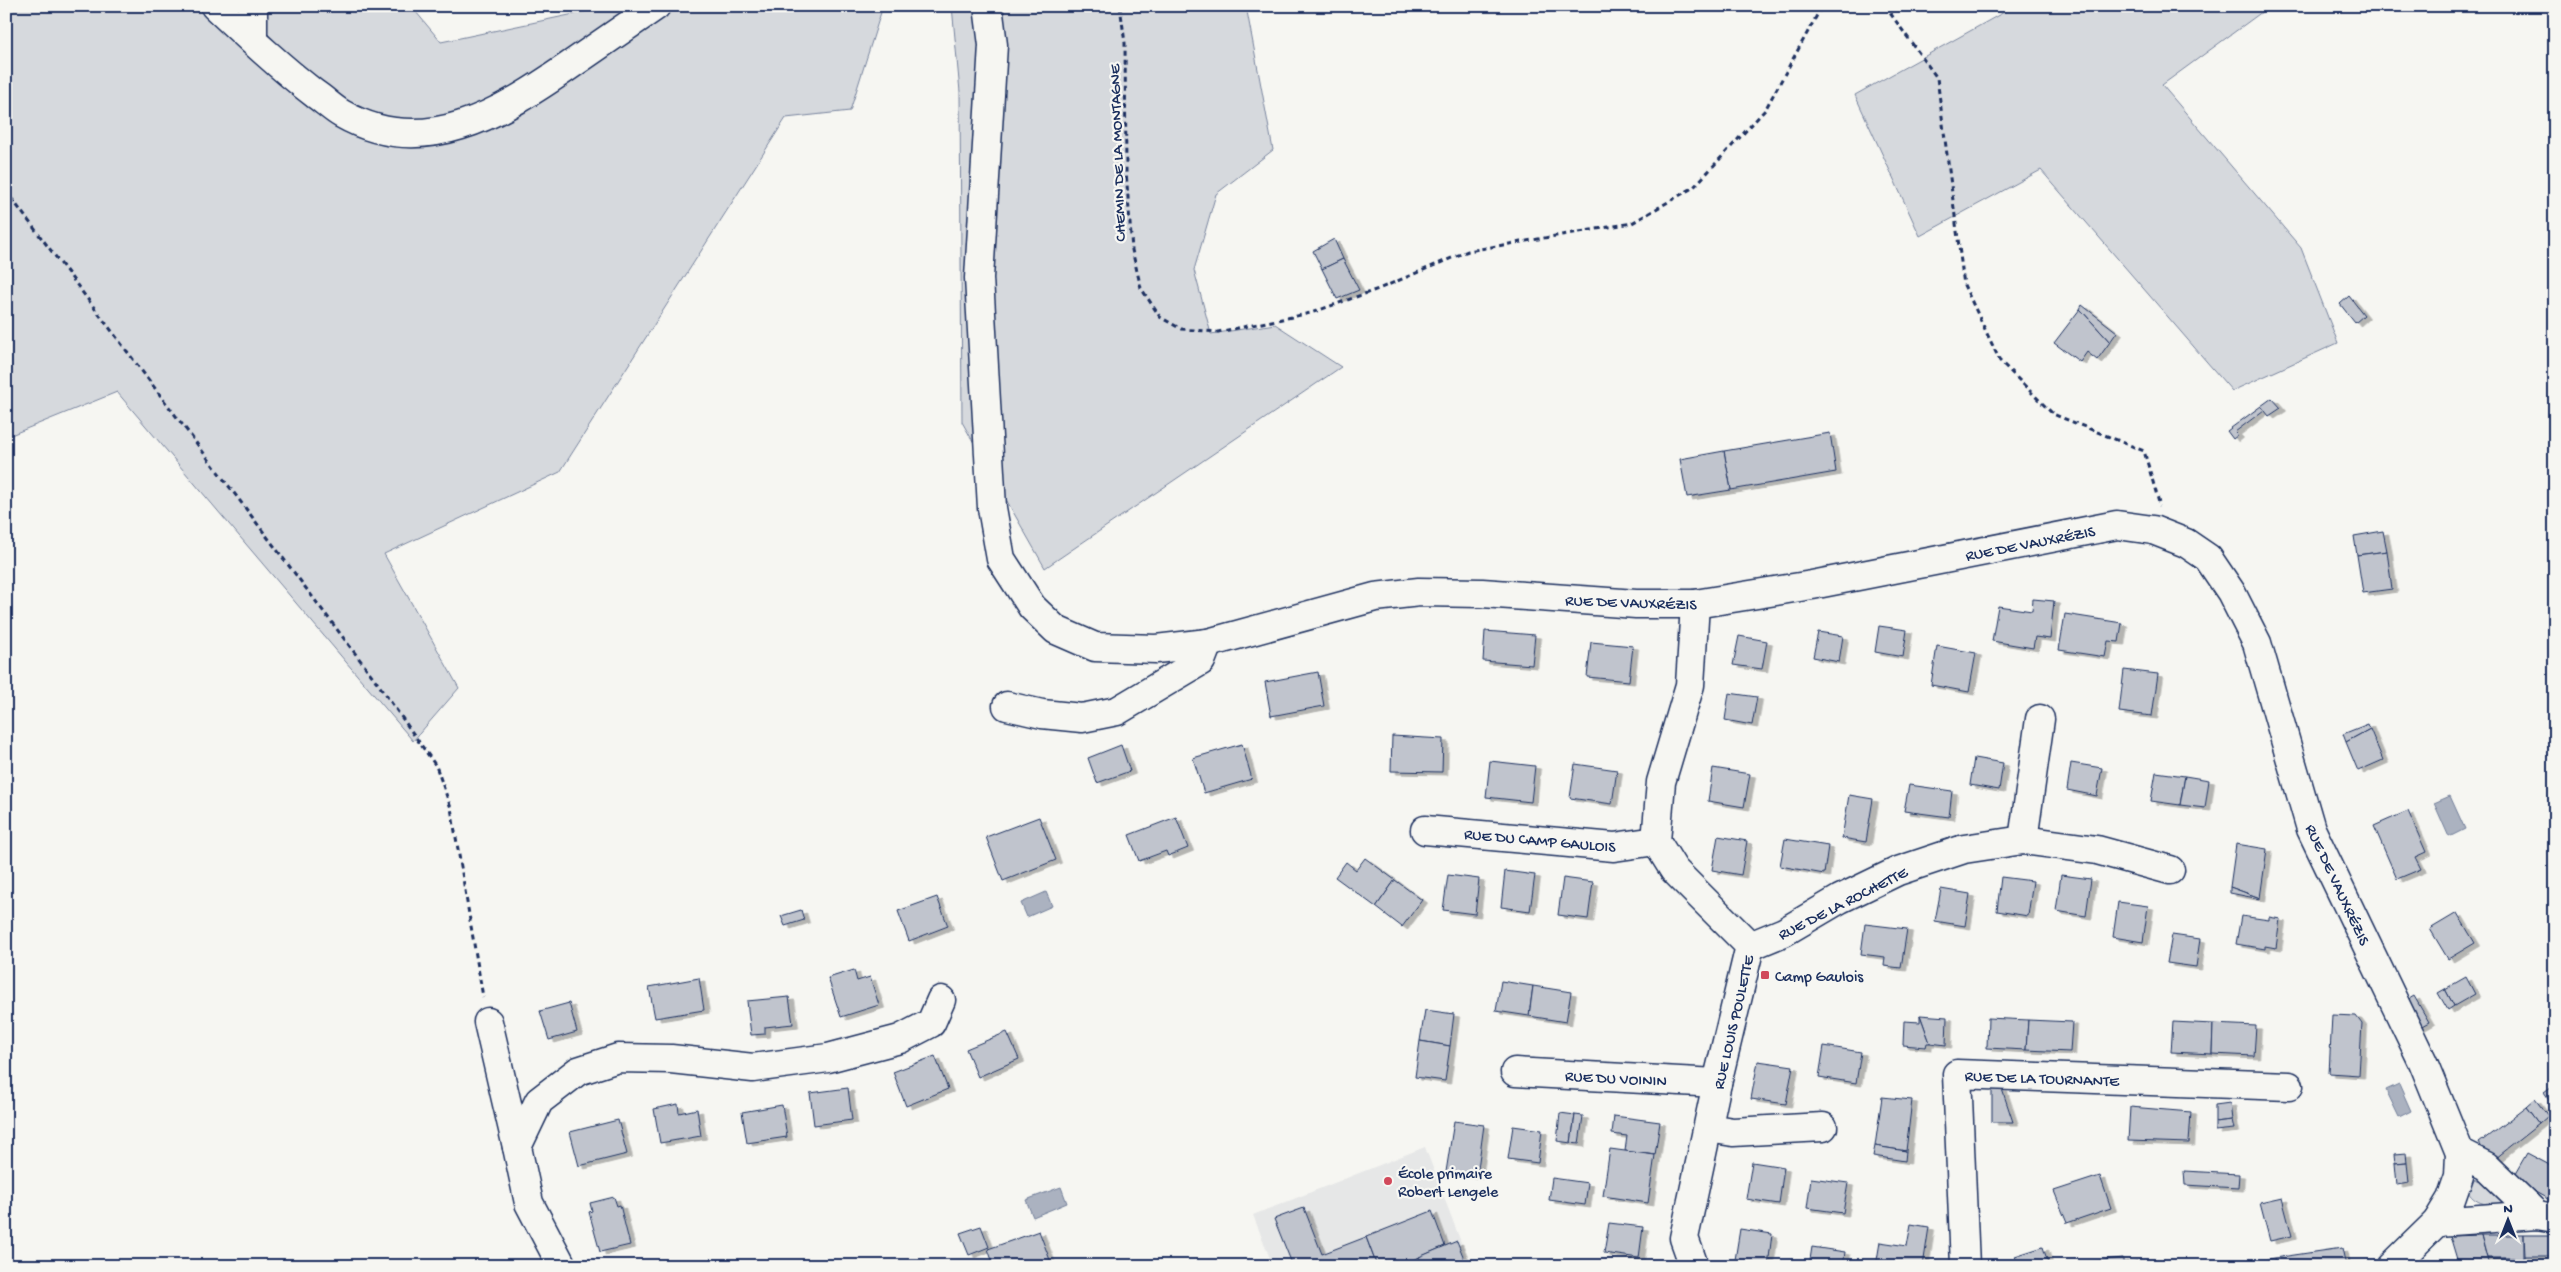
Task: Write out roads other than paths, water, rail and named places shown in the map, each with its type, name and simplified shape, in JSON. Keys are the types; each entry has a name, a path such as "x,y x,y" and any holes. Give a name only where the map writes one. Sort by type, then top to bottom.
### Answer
{"street":[{"path":"215,6 283,70 342,114 365,125 404,134 454,129 521,99 656,6"},
{"path":"253,6 253,41"},
{"name":"RUE DE VAUXRÉZIS","path":"988,6 993,45 979,278 992,508 1001,559 1032,607 1056,630 1095,647 1156,649 1208,643 1375,597 1418,592 1482,593 1636,604 1695,604 1812,585 2117,525 2153,530 2186,543 2208,558 2231,592 2257,643 2311,829 2423,1062 2460,1152"},
{"path":"1656,841 1661,782 1690,685 1695,604"},
{"path":"1007,706 1042,714 1082,718 1117,711 1201,661 1208,643"},
{"path":"2023,840 2040,719"},
{"name":"RUE DU CAMP GAULOIS","path":"1425,830 1614,847 1656,841"},
{"name":"RUE DE LA ROCHETTE","path":"1750,946 1784,932 1840,899 1898,871 1964,849 2023,840 2098,850 2170,870"},
{"name":"RUE LOUIS POULETTE","path":"1656,841 1674,870 1750,946 1717,1083 1684,1238 1694,1266"},
{"path":"517,1147 539,1101 578,1071 618,1058 671,1059 753,1068 828,1058 900,1039 931,1023 941,1000"},
{"path":"488,1022 529,1203 562,1266"},
{"name":"RUE DU VOININ","path":"1514,1072 1717,1083"},
{"name":"RUE DE LA TOURNANTE","path":"1965,1266 1957,1074 2289,1086"},
{"path":"1708,1128 1733,1132 1823,1127"},
{"path":"2392,1266 2437,1222 2450,1199 2459,1176 2460,1152 2486,1166 2546,1216"},
{"path":"2437,1222 2546,1216"}],"place":[{"name":"Camp Gaulois","path":"1765,975"},
{"name":"École primaire Robert Lengele","path":"1388,1181"}]}
